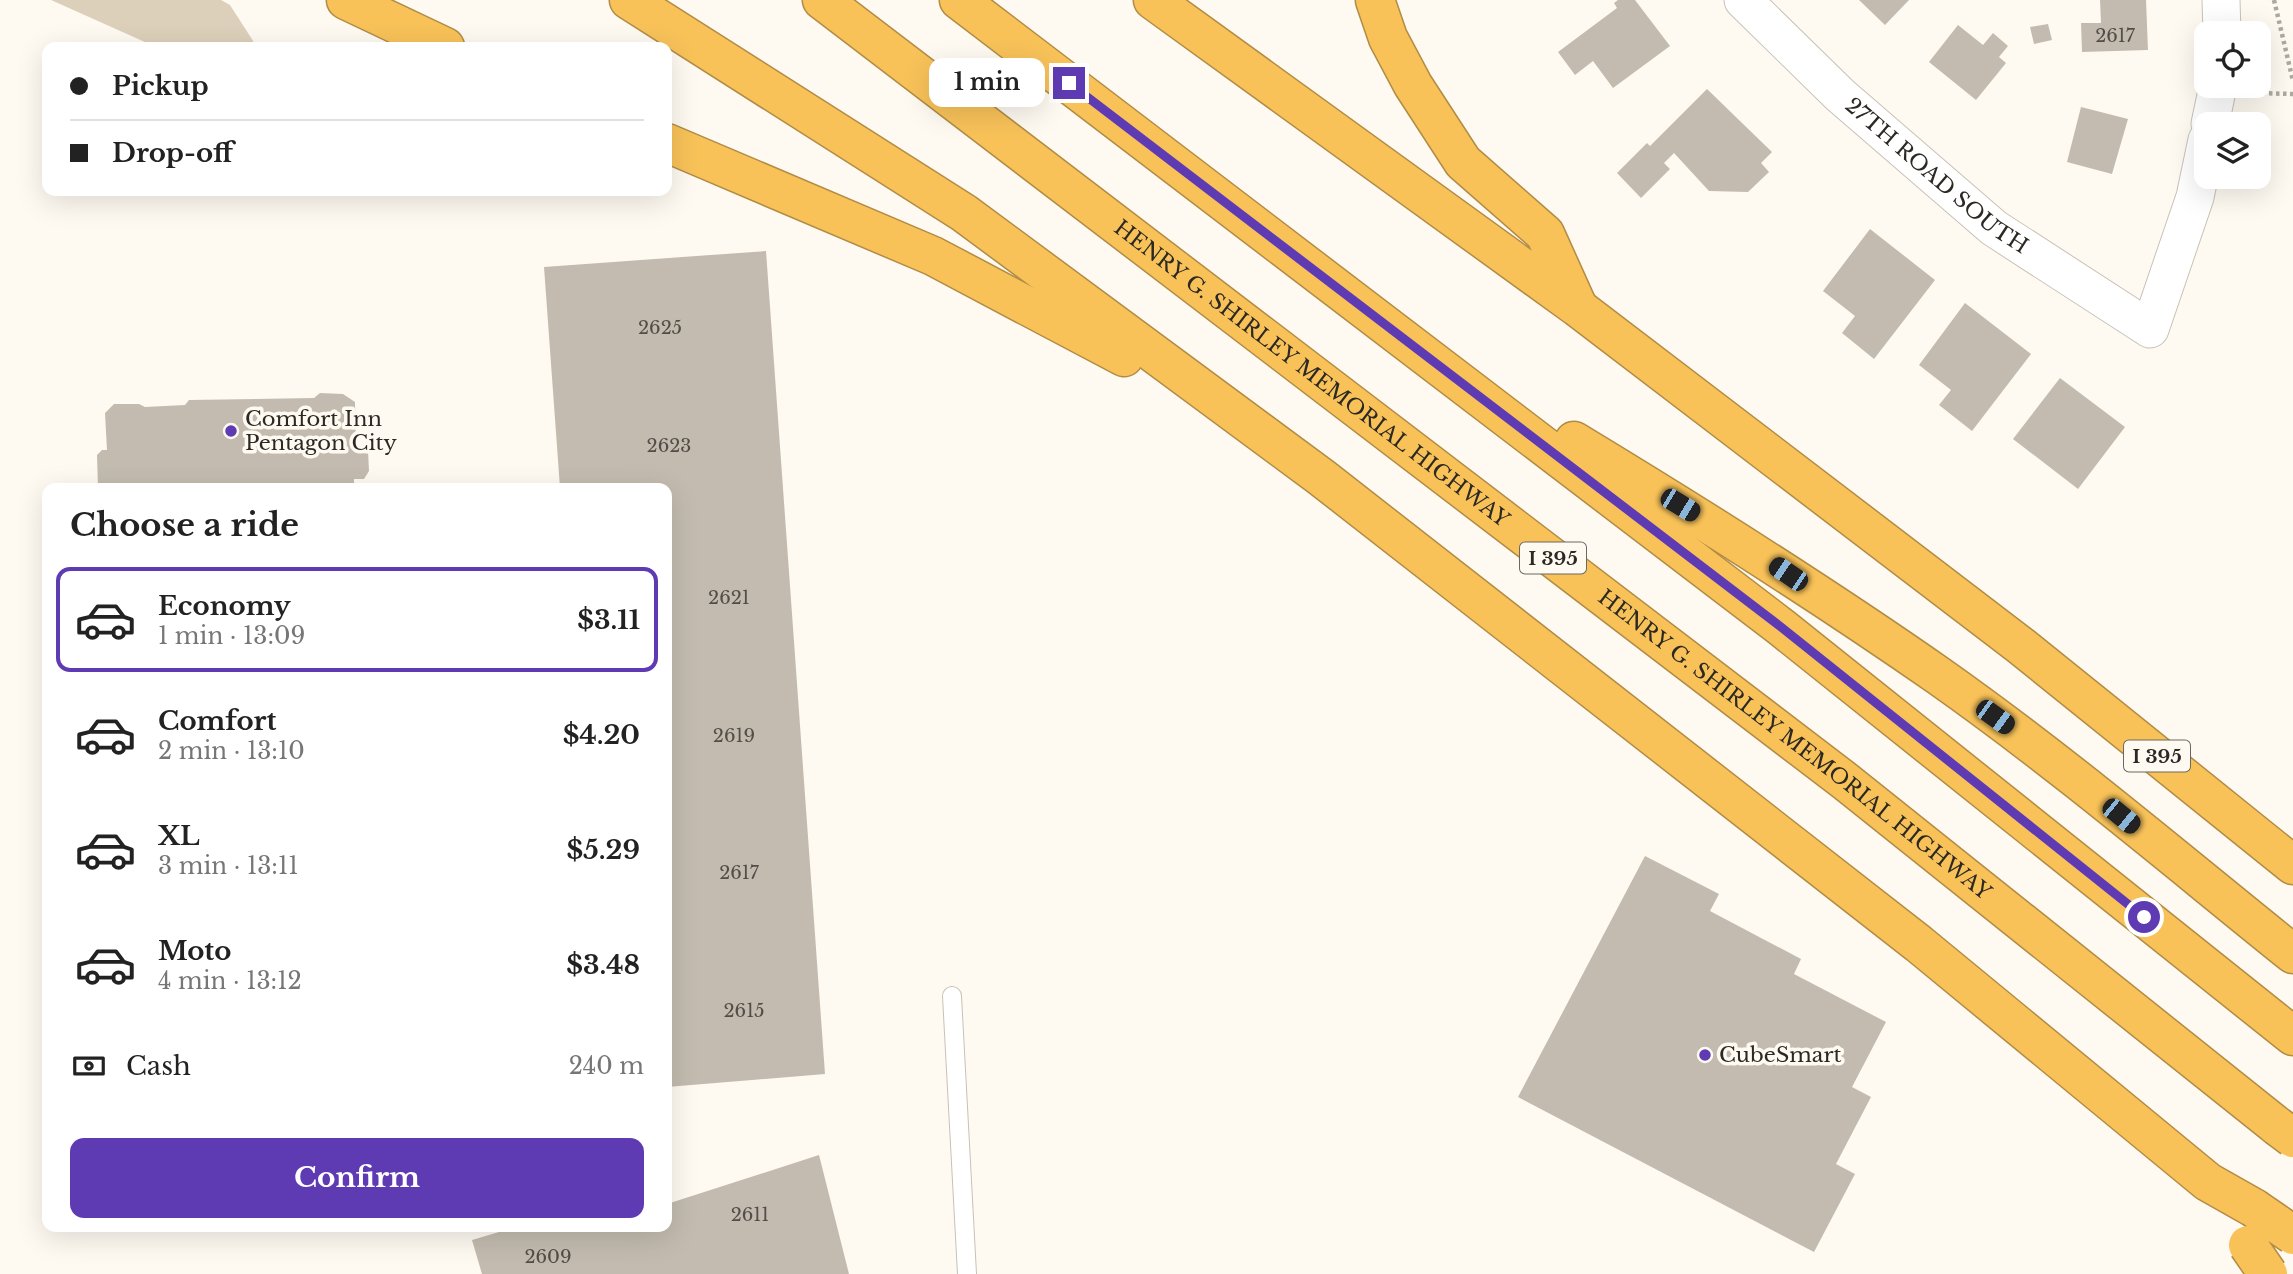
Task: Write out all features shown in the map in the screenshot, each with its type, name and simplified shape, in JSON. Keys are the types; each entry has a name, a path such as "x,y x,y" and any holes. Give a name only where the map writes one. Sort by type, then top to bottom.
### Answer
{"highway":[{"path":"346,0 434,42"},
{"path":"629,0 964,213 1321,477 1919,944 2208,1182 2254,1208 2293,1235"},
{"name":"HENRY G. SHIRLEY MEMORIAL HIGHWAY","path":"822,0 1844,781 2285,1132"},
{"path":"959,0 1781,627 2293,1036"},
{"name":"I 395","path":"1153,0 1577,307 2021,646 2293,865"},
{"path":"1375,0 1388,38 1413,85 1463,162 1545,234 1577,307"},
{"path":"672,145 933,256 1098,341 1321,477"},
{"path":"1400,334 1745,545 1940,676 2293,954"},
{"path":"2021,646 2293,833"},
{"path":"2208,1182 2258,1260"}],"street":[{"name":"27TH ROAD SOUTH","path":"1743,0 1840,94 1994,228 2150,328 2197,189"},
{"path":"2221,0 2222,21"}],"lane":[{"path":"952,996 967,1274"}],"path":[{"path":"2273,0 2293,81"},
{"path":"2271,92 2293,94"}],"shaded area":[{"path":"51,0 221,0 230,5 254,42 145,42"}],"building":[{"path":"1618,0 1635,0 1670,46 1613,88 1593,61 1575,75 1558,52 1617,8 1614,3"},
{"path":"1859,0 1909,0 1885,25"},
{"path":"2100,0 2146,0 2148,50 2082,52 2081,23 2101,23"},
{"path":"2048,24 2052,40 2034,44 2030,27"},
{"path":"1958,25 1983,45 1993,33 2008,46 1999,57 2006,63 1976,100 1929,62"},
{"path":"1707,89 1772,152 1761,163 1769,172 1748,192 1709,191 1674,153 1664,163 1670,169 1641,198 1617,173 1647,143 1650,146"},
{"path":"2081,107 2128,119 2112,174 2067,162"},
{"path":"1870,229 1935,280 1874,359 1842,333 1855,316 1823,291"},
{"path":"766,251 825,1074 672,1087 672,483 560,483 544,267"},
{"path":"1965,303 2031,354 1972,431 1939,405 1951,390 1919,365"},
{"path":"2060,378 2125,427 2078,489 2013,439"},
{"name":"Comfort Inn Pentagon City","path":"320,393 343,394 355,402 356,450 368,450 369,471 364,479 354,479 354,483 98,483 97,455 102,450 107,450 105,413 114,404 139,404 145,407 185,405 189,400 314,398"},
{"name":"CubeSmart","path":"1645,856 1719,894 1710,911 1801,959 1794,974 1886,1022 1852,1087 1871,1097 1836,1164 1855,1174 1814,1252 1518,1097"},
{"path":"819,1155 849,1274 482,1274 472,1240 499,1232 672,1232 672,1202"}],"place":[{"name":"Comfort Inn Pentagon City","path":"231,431"},
{"name":"CubeSmart","path":"1705,1055"}],"route":[{"path":"1069,83 1781,627 2144,917"}]}
